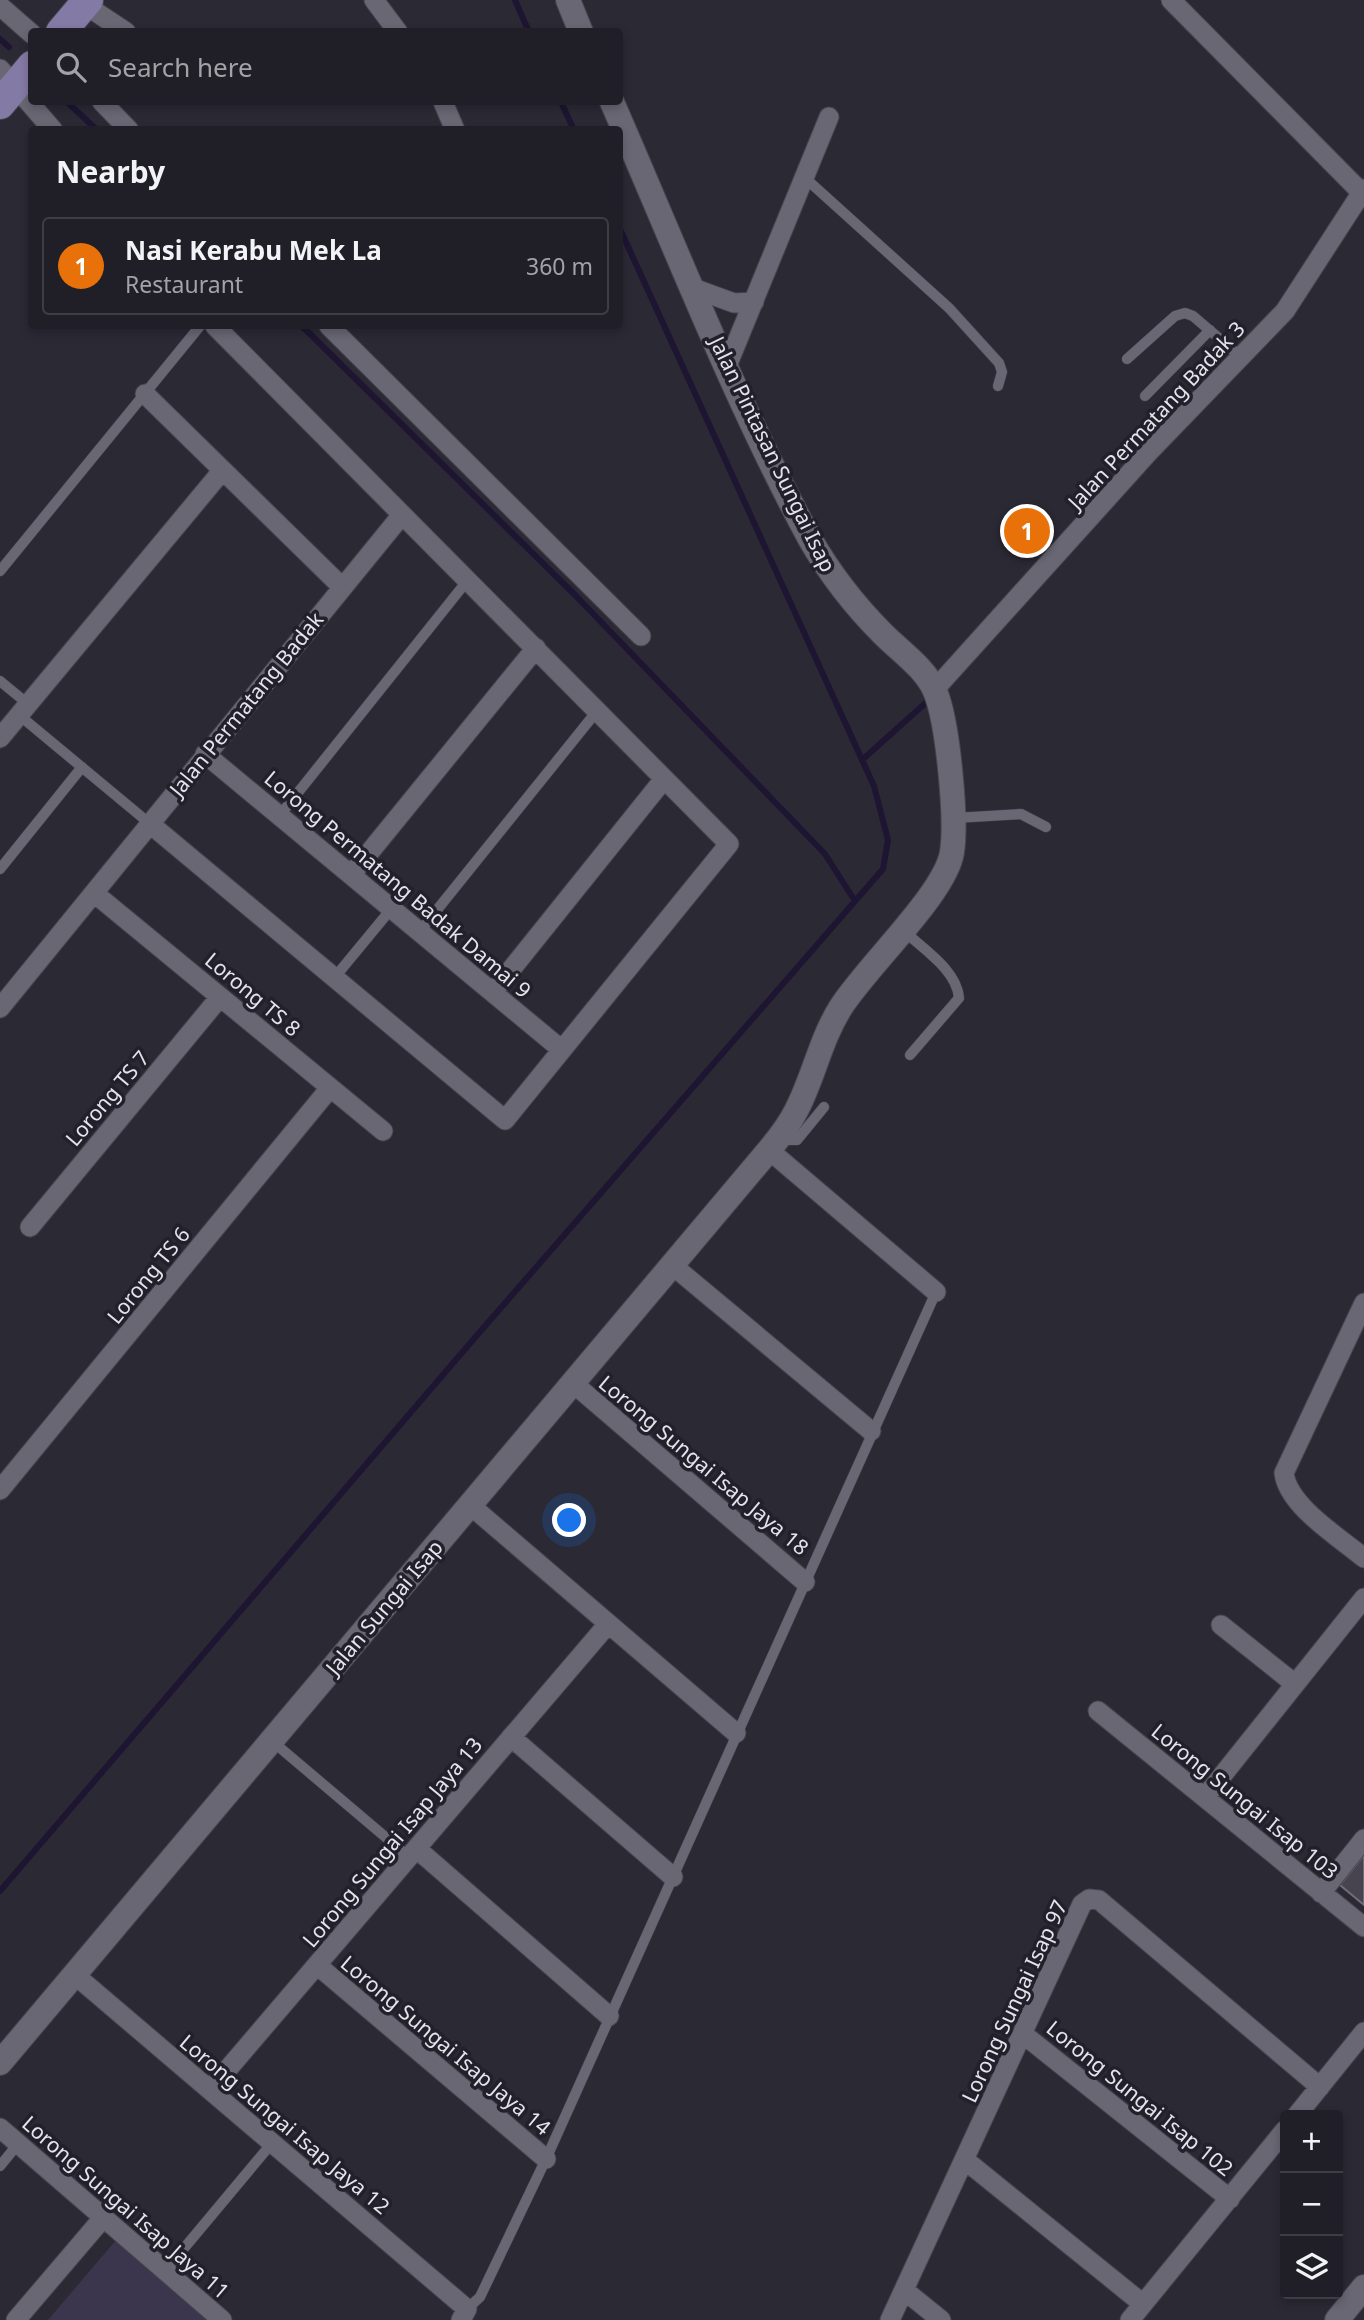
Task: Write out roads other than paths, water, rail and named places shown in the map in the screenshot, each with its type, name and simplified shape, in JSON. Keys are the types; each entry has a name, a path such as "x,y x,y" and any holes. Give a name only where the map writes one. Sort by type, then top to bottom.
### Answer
{"main road":[{"path":"64,28 86,2"}],"street":[{"path":"374,0 395,28"},
{"path":"568,0 579,28"},
{"path":"1171,0 1362,190"},
{"path":"86,2 121,28"},
{"path":"0,6 28,30"},
{"path":"12,81 28,101"},
{"path":"32,105 49,126"},
{"path":"105,105 125,126"},
{"path":"444,105 453,126"},
{"name":"Jalan Pintasan Sungai Isap","path":"613,105 623,126"},
{"path":"727,366 829,117"},
{"name":"Jalan Pintasan Sungai Isap","path":"623,127 727,366 810,538 833,577 935,689"},
{"name":"Jalan Permatang Badak 3","path":"935,689 1148,453 1242,358 1284,311 1362,190"},
{"path":"694,288 734,303 754,302"},
{"path":"149,822 505,1120 729,844 218,329"},
{"path":"332,329 641,636"},
{"path":"145,394 342,587"},
{"path":"0,738 222,471"},
{"name":"Jalan Permatang Badak","path":"0,1008 401,516"},
{"path":"351,875 536,648"},
{"path":"935,689 954,818 952,856 944,876 841,1007 821,1041 797,1110 773,1145 936,1292"},
{"name":"Lorong Permatang Badak Damai 9","path":"205,754 562,1050"},
{"path":"493,992 664,779"},
{"name":"Lorong TS 8","path":"94,893 383,1132"},
{"name":"Lorong TS 7","path":"30,1227 220,997"},
{"name":"Lorong TS 6","path":"0,1490 330,1088"},
{"name":"Jalan Sungai Isap","path":"0,2063 773,1145"},
{"path":"673,1265 871,1431"},
{"path":"1364,1303 1284,1473 1285,1483 1298,1503 1364,1558"},
{"name":"Lorong Sungai Isap Jaya 18","path":"573,1383 805,1581"},
{"path":"470,1505 736,1732"},
{"path":"1205,1797 1364,1598"},
{"name":"Lorong Sungai Isap Jaya 13","path":"210,2090 608,1624"},
{"path":"1221,1625 1295,1684"},
{"name":"Lorong Sungai Isap 103","path":"1098,1711 1364,1927"},
{"path":"511,1737 673,1877"},
{"path":"1321,1893 1364,1839"},
{"path":"413,1853 609,2016"},
{"name":"Lorong Sungai Isap 97","path":"890,2320 1082,1904 1088,1899 1099,1900 1320,2087"},
{"name":"Lorong Sungai Isap Jaya 14","path":"317,1965 546,2159"},
{"name":"Lorong Sungai Isap Jaya 12","path":"75,1975 272,2143 464,2314"},
{"path":"1301,2110 1364,2032"},
{"name":"Lorong Sungai Isap 102","path":"1023,2034 1230,2199"},
{"name":"Lorong Sungai Isap Jaya 11","path":"0,2128 222,2320"},
{"path":"1130,2320 1280,2136"},
{"path":"965,2160 1143,2304"},
{"path":"16,2320 103,2218"},
{"path":"1338,2320 1364,2287"},
{"path":"904,2290 941,2320"}],"lane":[{"path":"804,177 949,308 999,363 1002,372 998,386"},
{"path":"1127,359 1175,316 1185,313 1194,316 1242,358"},
{"path":"0,571 198,329"},
{"path":"1145,396 1210,330"},
{"path":"279,815 467,581"},
{"path":"0,681 23,710 82,767 149,822"},
{"path":"420,931 597,711"},
{"path":"0,869 82,767"},
{"path":"954,818 1021,814 1046,827"},
{"path":"335,977 391,908"},
{"path":"902,929 951,975 958,986 959,998 910,1055"},
{"path":"773,1145 797,1140 824,1107"},
{"path":"464,2314 480,2297 546,2159 871,1431 936,1292"},
{"path":"271,1741 413,1853"},
{"path":"165,2271 272,2143"},
{"path":"0,2166 18,2144"}],"waterway":[{"path":"515,0 527,28"},
{"path":"0,39 9,47"},
{"path":"70,105 93,126"},
{"path":"562,105 572,126"},
{"path":"0,1891 472,1341 883,869 888,840 874,786 623,236"},
{"path":"305,329 575,595 825,854 855,901"},
{"path":"862,760 930,699"}],"place":[{"name":"Nasi Kerabu Mek La","path":"1027,531"}]}
